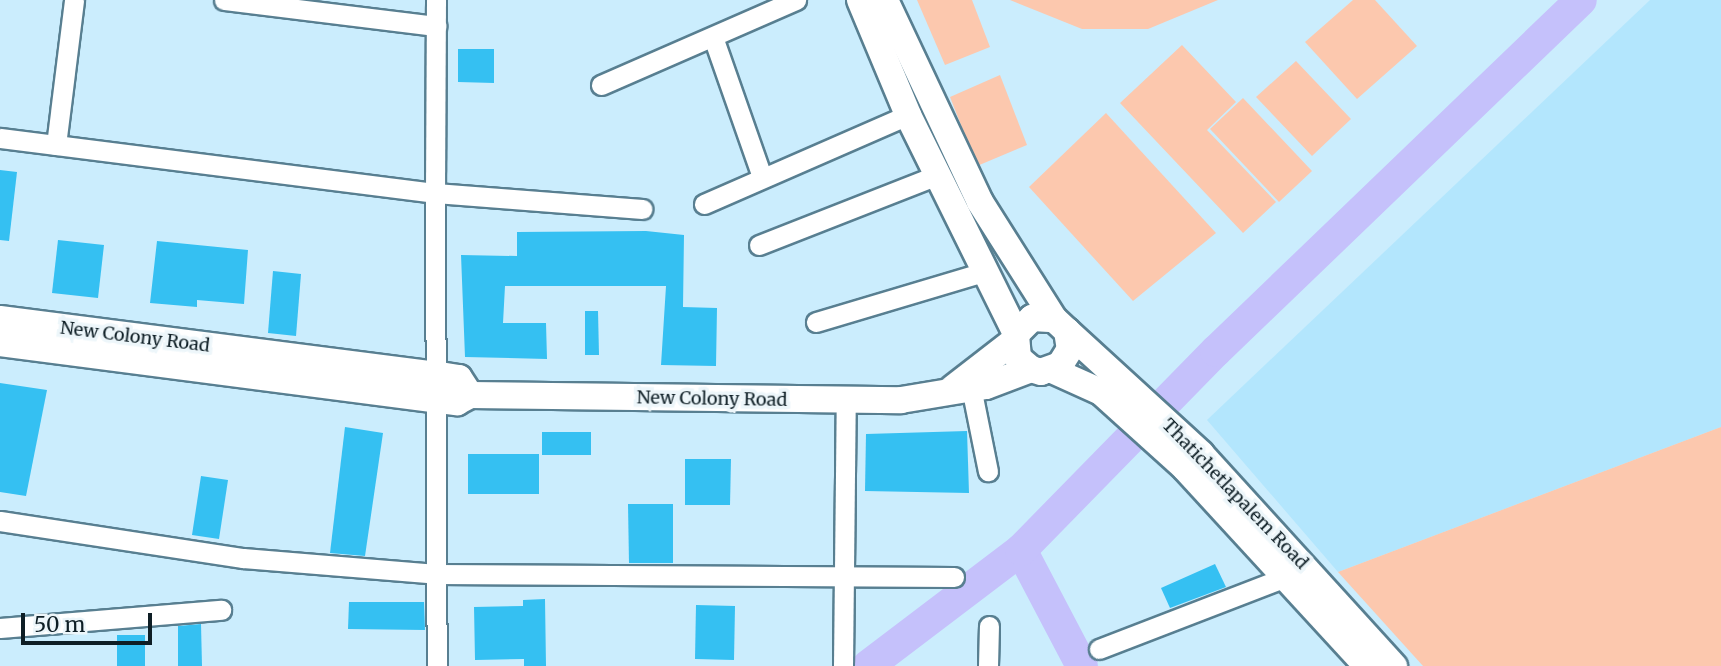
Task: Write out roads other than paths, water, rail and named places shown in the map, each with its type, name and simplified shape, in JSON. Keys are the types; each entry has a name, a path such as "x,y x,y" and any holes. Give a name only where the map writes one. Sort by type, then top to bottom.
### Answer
{"main road":[{"path":"860,0 908,115 1015,337 1018,358 1041,370 1110,385"},
{"path":"885,0 979,202 1061,325 1110,385 1193,461"},
{"path":"962,388 1032,318 1061,325"},
{"name":"New Colony Road","path":"0,320 439,388 457,402 470,395 901,400 1041,370"},
{"path":"1041,370 1066,358 1061,325"},
{"name":"New Colony Road","path":"0,343 439,388"},
{"name":"Thatichetlapalem Road","path":"1193,461 1286,577 1367,666"},
{"name":"Thatichetlapalem Road","path":"1193,461 1394,666"}],"street":[{"path":"55,145 74,0"},
{"path":"224,0 436,26"},
{"path":"436,0 438,666"},
{"path":"601,85 796,0"},
{"path":"713,37 762,177"},
{"path":"704,204 908,115"},
{"path":"0,138 435,194 642,209"},
{"path":"759,245 944,186"},
{"path":"816,323 984,272"},
{"path":"962,388 988,471"},
{"path":"844,666 841,579 846,401"},
{"path":"0,521 243,558 436,574 954,578"},
{"path":"1099,649 1286,577"},
{"path":"0,628 221,610"},
{"path":"988,666 989,626"}],"waterway":[{"path":"868,666 1021,550 1216,351 1581,0"},
{"path":"1021,550 1082,666"}]}
